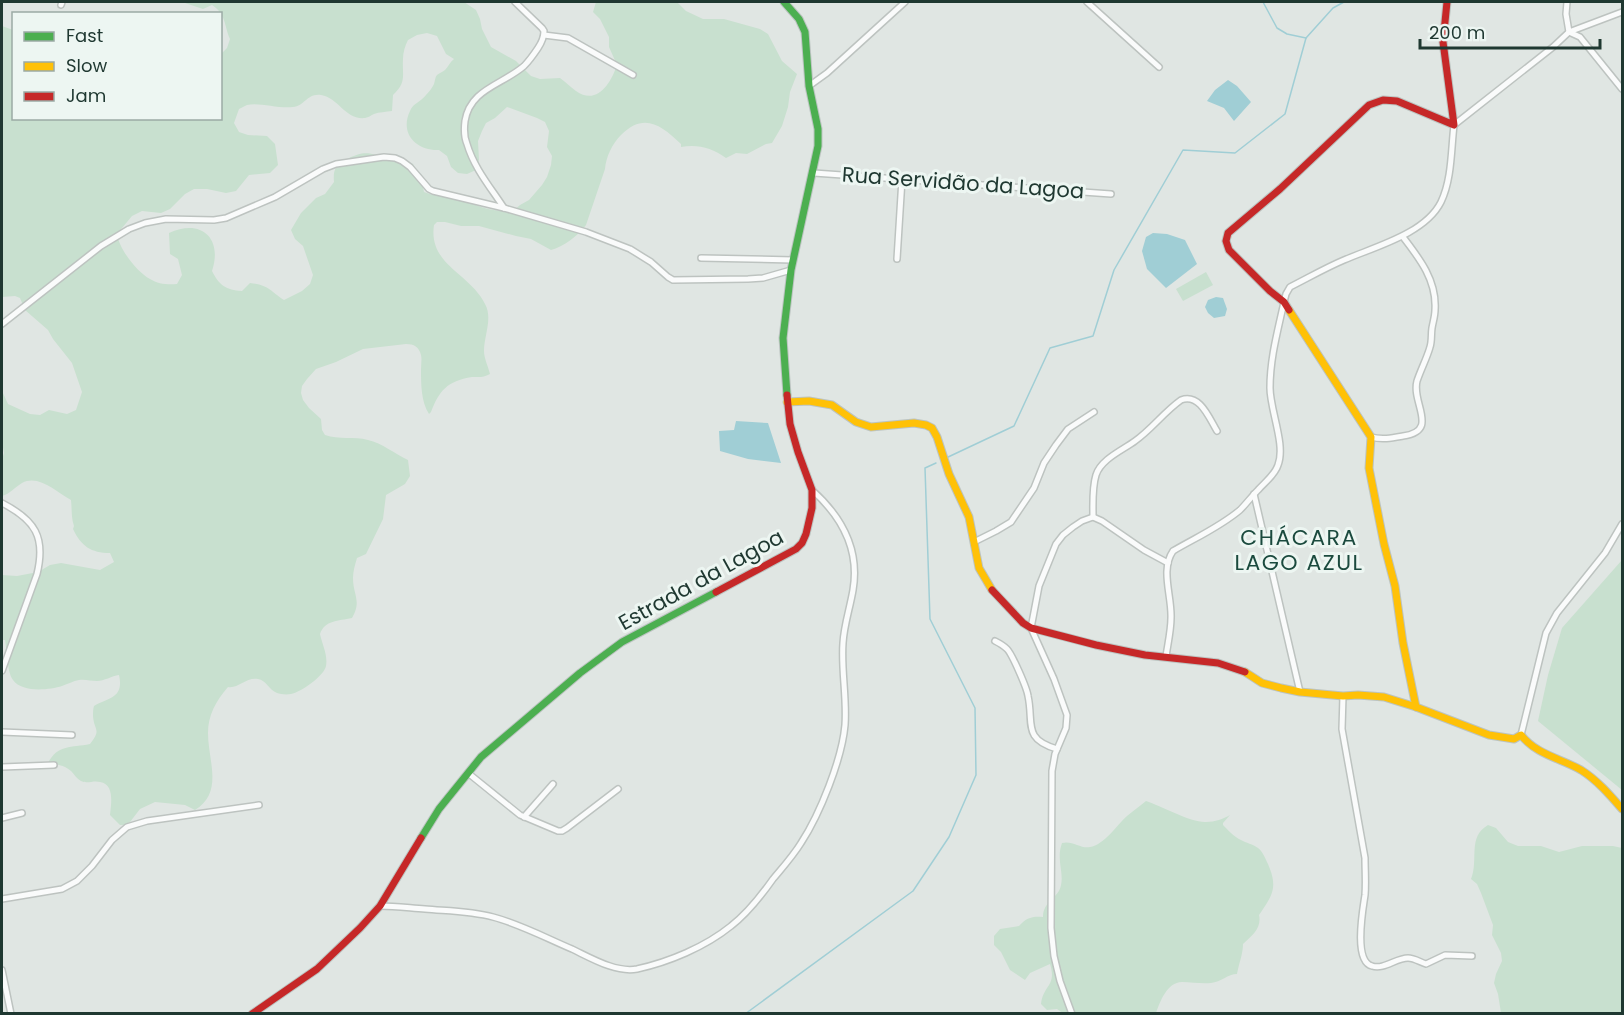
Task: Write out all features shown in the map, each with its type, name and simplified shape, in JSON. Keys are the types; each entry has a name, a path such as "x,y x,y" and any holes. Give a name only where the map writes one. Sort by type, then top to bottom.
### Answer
{"street":[{"path":"504,208 475,164 466,143 464,128 470,105 477,96 514,73 528,61 539,47 544,35 542,28 515,2"},
{"name":"Estrada da Lagoa","path":"252,1014 317,969 360,928 380,906 410,854 440,809 481,757 509,732 603,655 646,628 796,549 807,534 812,508 812,490 793,433 784,370 783,338 791,270 814,173 818,129 809,86 805,32 793,11 784,2"},
{"path":"809,86 827,73 905,2"},
{"path":"1087,2 1159,67"},
{"path":"1166,656 1172,620 1167,578 1168,557 1173,551 1240,510 1278,466 1280,446 1270,391 1273,355 1286,294 1290,287 1342,261 1403,237 1431,215 1442,200 1448,177 1454,125 1443,42 1447,2"},
{"path":"1567,2 1569,32"},
{"path":"1454,125 1569,32 1623,12"},
{"path":"1569,32 1580,37 1623,89"},
{"path":"544,35 568,38 633,75"},
{"path":"1416,707 1403,643 1395,586 1369,468 1371,437 1284,302 1226,247 1226,237 1369,105 1379,100 1397,101 1454,125"},
{"path":"2,324 102,246 129,229 166,219 226,218 275,197 336,164 384,157 395,158 410,167 429,189 586,232 630,249 673,280 763,278 791,270"},
{"name":"Rua Servidão da Lagoa","path":"814,173 1112,194"},
{"path":"897,259 902,179"},
{"path":"1371,437 1384,439 1411,435 1418,432 1422,425 1417,382 1431,345 1435,311 1433,284 1423,264 1403,237"},
{"path":"701,258 793,260"},
{"path":"1093,517 1096,474 1118,451 1135,441 1181,400 1187,398 1197,401 1217,431"},
{"path":"788,402 809,401 832,405 856,422 871,428 914,423 932,428 969,517 979,568 993,591 1023,623 1031,628 1096,645 1218,663 1262,682 1300,692 1384,697 1489,735 1514,739 1521,735"},
{"path":"974,542 1011,522 1034,488 1044,463 1068,429 1094,412"},
{"path":"380,906 471,912 490,916 625,970 656,964 711,940 747,911 801,843 826,795 841,747 845,724 842,656 843,638 853,590 854,558 839,520 812,490"},
{"path":"1254,494 1300,692"},
{"path":"2,503 14,509 28,521 36,532 40,543 41,558 2,671"},
{"path":"1072,1014 1056,965 1051,928 1052,780 1057,749 1066,728 1067,715 1031,628 1039,586 1056,544 1063,535 1082,521 1093,517 1168,563"},
{"path":"1623,524 1605,553 1557,613 1546,633 1521,735 1525,742 1533,748 1585,773 1623,809"},
{"path":"995,641 1007,649 1028,696 1031,731 1047,746 1057,749"},
{"path":"1343,696 1342,729 1365,858 1366,879 1360,937 1366,962 1370,966 1377,967 1409,958 1426,964 1445,956 1472,956"},
{"path":"2,732 72,735"},
{"path":"2,767 54,765"},
{"path":"468,773 513,811 562,831 618,789"},
{"path":"524,817 553,784"},
{"path":"2,899 62,889 77,881 92,866 111,840 128,827 147,821 259,805"},
{"path":"2,818 22,813"},
{"path":"2,970 11,1014"}],"green space":[{"path":"184,2 464,2 476,10 491,47 516,61 531,76 540,79 560,78 576,91 590,96 597,94 607,85 617,65 609,47 609,37 600,19 593,12 596,2 677,2 686,11 703,19 724,19 760,29 768,34 782,61 797,74 782,126 772,143 747,154 736,153 726,158 705,148 681,147 681,144 666,131 652,124 637,124 629,128 610,151 586,225 561,246 551,250 531,239 479,226 461,226 445,222 437,222 434,225 437,250 478,293 487,309 488,321 484,351 490,374 450,384 437,398 429,414 422,393 421,355 416,346 406,344 363,349 316,369 307,379 302,386 303,400 321,419 325,435 373,441 408,460 410,476 405,484 386,495 383,519 366,554 357,558 353,575 357,602 355,612 352,618 333,622 322,629 320,634 326,654 326,666 317,679 306,687 295,693 281,694 274,692 261,680 254,679 228,687 224,692 216,703 209,720 212,785 204,803 195,810 185,805 155,802 140,809 130,822 120,825 110,815 111,796 105,784 81,781 66,767 48,763 61,750 90,744 96,733 94,706 118,693 119,675 100,681 79,680 50,689 29,689 13,680 8,666 5,640 2,640 2,575 17,576 38,572 50,565 61,563 100,570 114,562 110,553 92,550 79,540 73,529 71,500 53,489 41,482 28,481 2,496 4,453 2,391 8,404 30,414 40,415 49,410 67,414 76,410 82,392 72,363 48,330 25,310 20,298 2,297 2,26 12,30 12,120 222,120 222,53 227,48 230,39 222,12 212,5 203,9","holes":["427,33 437,36 446,54 454,59 445,70 436,76 428,93 411,108 407,119 409,134 417,144 431,150 439,150 447,156 451,167 458,173 467,174 476,170 479,160 478,141 486,123 507,107 545,122 549,131 547,147 552,156 547,177 529,200 512,212 482,207 456,193 433,195 424,192 413,164 366,153 345,160 337,166 334,172 334,182 325,194 316,198 301,213 291,230 295,239 303,246 313,275 310,284 302,291 284,300 261,285 250,283 242,291 227,288 220,283 212,271 215,259 212,241 200,230 180,229 169,233 170,254 178,259 182,275 177,284 153,281 129,260 117,234 132,216 142,211 161,213 170,209 185,194 194,189 226,193 236,191 249,175 270,173 278,165 275,144 267,136 239,132 234,123 239,109 252,104 293,107 312,96 321,95 333,100 352,116 358,118 392,111 393,95 402,82 403,54 408,40"]},
{"path":"1206,272 1213,285 1183,301 1176,289"},
{"path":"1622,560 1622,790 1538,721 1548,675 1562,628"},
{"path":"1146,801 1200,822 1216,821 1230,815 1223,825 1236,837 1254,845 1264,855 1273,879 1272,891 1259,915 1258,928 1243,944 1237,974 1211,983 1182,982 1172,985 1165,993 1156,1013 1064,1014 1057,1009 1047,1010 1041,1004 1052,977 1050,964 1030,973 1025,980 1010,970 1001,952 994,945 994,936 1000,929 1019,926 1032,917 1043,917 1048,903 1060,889 1062,843 1087,847 1100,843"},
{"path":"1488,825 1496,828 1508,842 1518,846 1541,846 1559,852 1582,846 1622,848 1622,1013 1501,1013 1494,983 1502,961 1501,953 1492,935 1493,925 1481,893 1477,884 1471,879 1476,842 1482,830"}],"water":[{"path":"1228,80 1237,86 1251,102 1234,121 1224,108 1207,101 1215,90"},
{"path":"1153,233 1167,234 1185,240 1197,264 1166,288 1147,269 1142,251 1146,237"},
{"path":"1216,297 1223,298 1227,309 1225,316 1214,318 1205,307 1208,300"},
{"path":"736,421 768,423 781,463 748,459 720,451 719,431 734,430"}],"waterway":[{"path":"1263,2 1277,28 1287,34 1306,38"},
{"path":"946,458 1014,426 1050,348 1093,336 1114,270 1183,150 1235,153 1285,114 1306,38 1333,8 1344,2"},
{"path":"745,1014 913,891 949,837 976,775 975,708 930,619 925,468 936,463"}],"traffic: fast":[{"path":"784,2 799,19 805,32 809,86 818,129 818,146 791,270 783,338 787,395"},
{"path":"421,838 439,809 481,757 580,673 622,642 716,592"}],"traffic: slow":[{"path":"1289,310 1371,437 1369,468 1395,586 1403,643 1416,707"},
{"path":"787,402 809,401 832,405 856,422 871,427 914,423 932,428 949,474 969,517 979,568 992,590"},
{"path":"1245,672 1262,683 1281,688 1343,696 1384,697 1489,735 1514,739 1521,735 1541,752 1587,774 1622,809"}],"traffic: jam":[{"path":"1289,310 1284,302 1229,250 1226,241 1228,233 1280,189 1369,105 1383,100 1397,101 1454,125 1443,42 1447,2"},
{"path":"716,592 796,549 806,534 812,508 812,490 790,424 787,395"},
{"path":"992,590 1023,623 1031,628 1096,645 1145,655 1218,663 1245,672"},
{"path":"252,1014 317,969 360,928 380,906 421,838"}],"district":[{"name":"CHÁCARA LAGO AZUL","path":"1299,550"}]}
